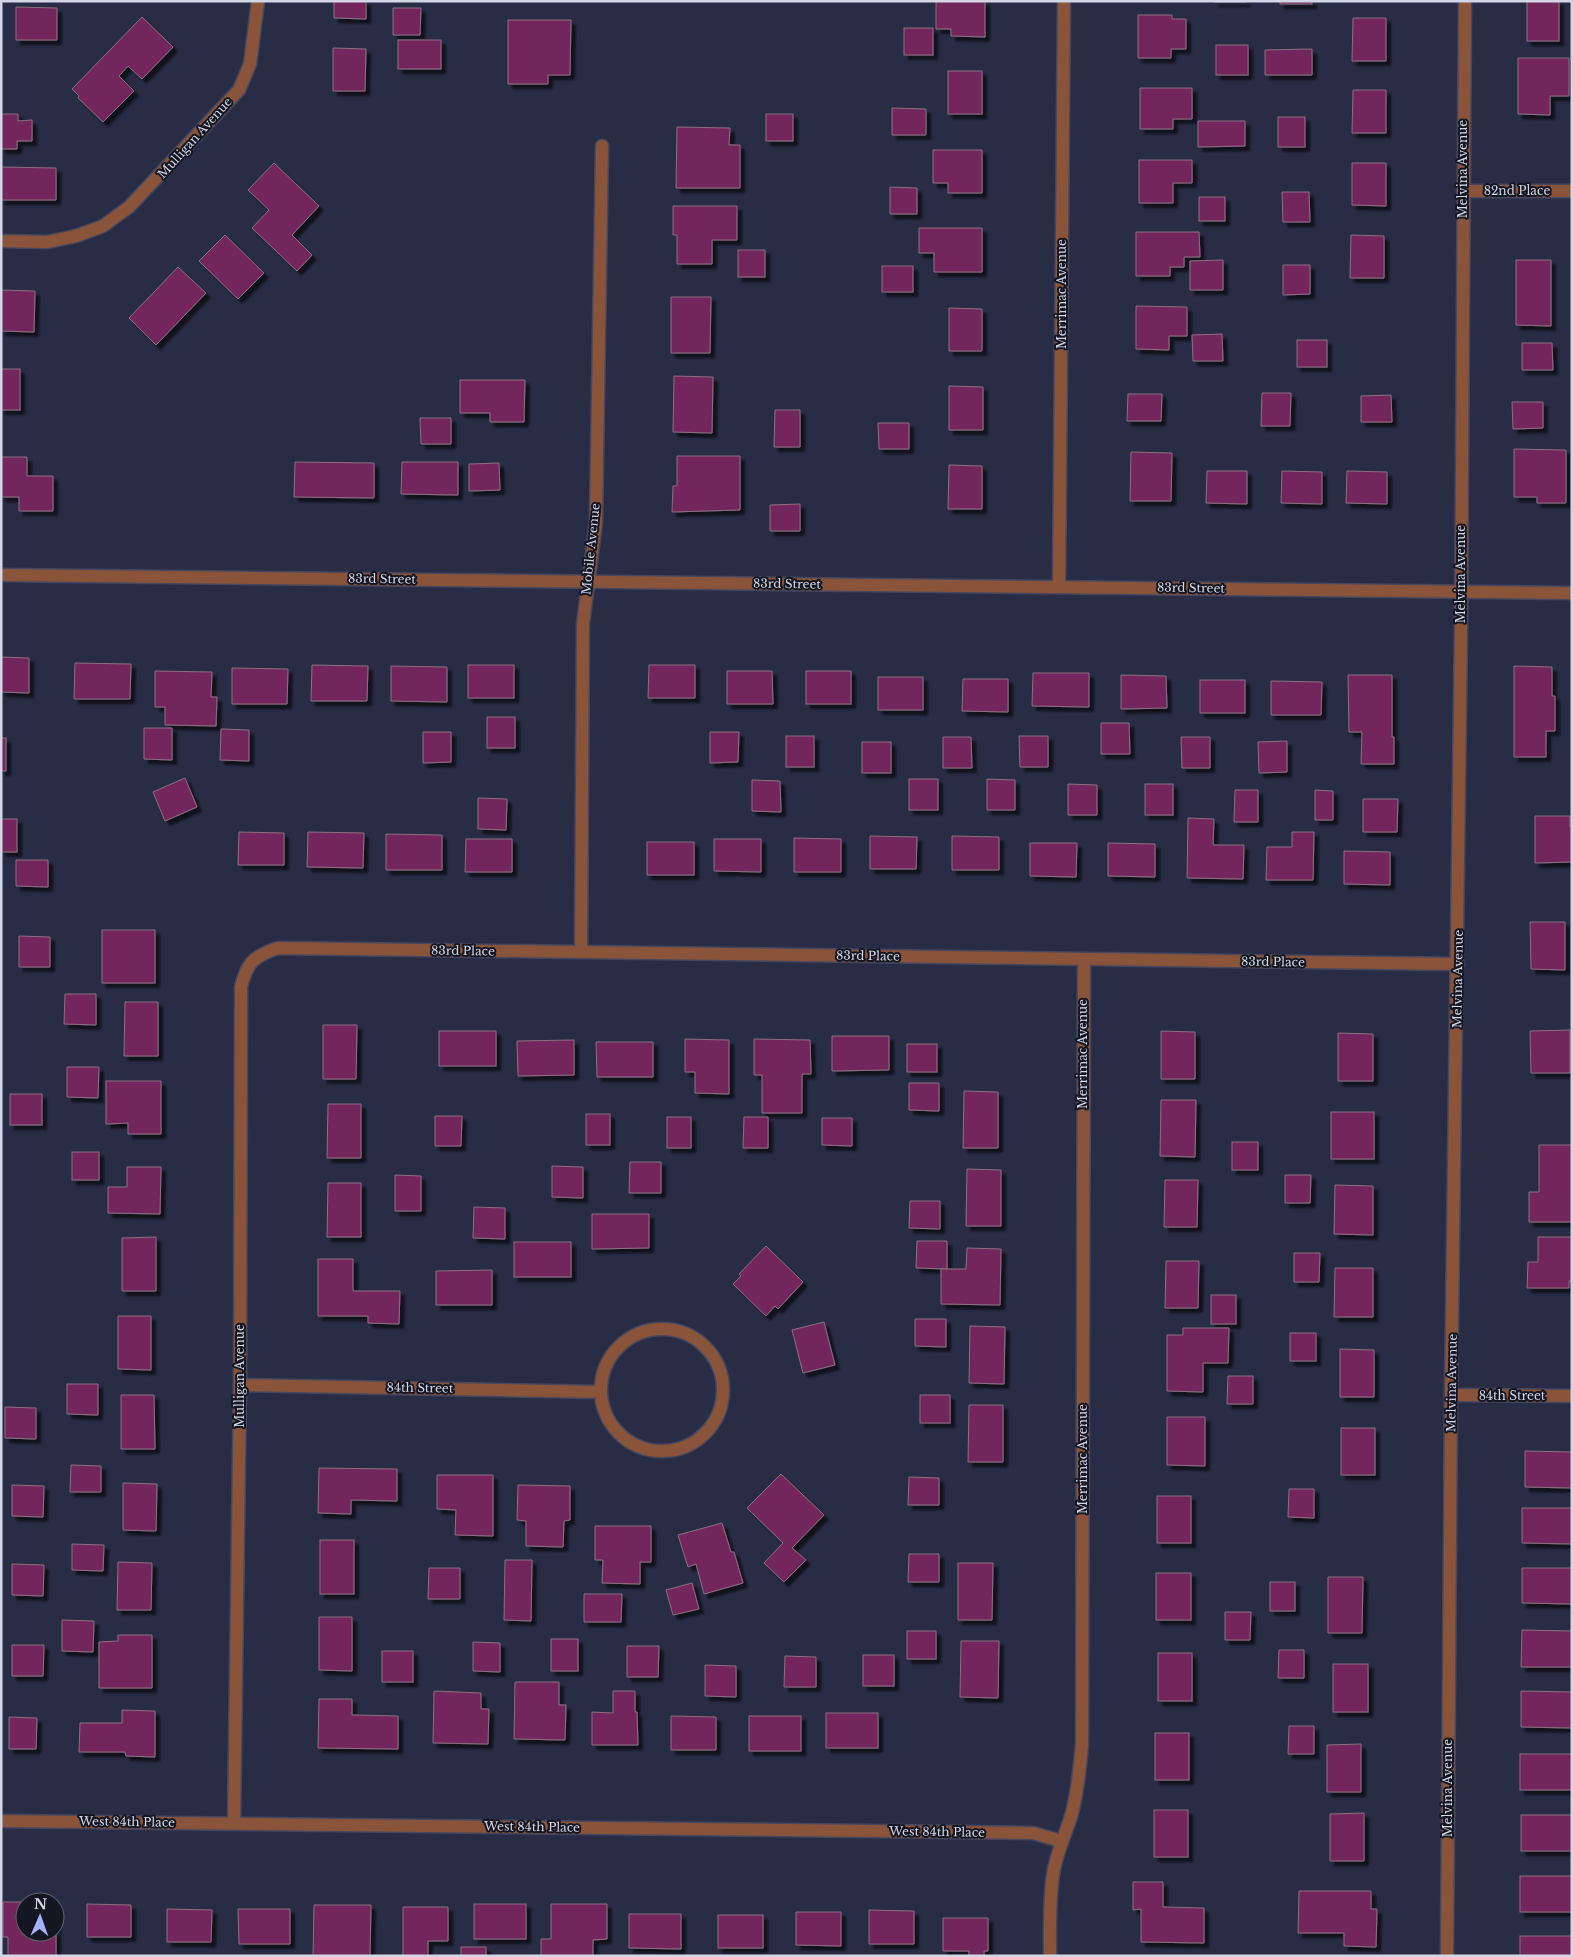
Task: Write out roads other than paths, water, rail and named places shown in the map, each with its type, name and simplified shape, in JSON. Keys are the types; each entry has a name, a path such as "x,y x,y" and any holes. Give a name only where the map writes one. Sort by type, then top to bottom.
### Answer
{"street":[{"name":"Mulligan Avenue","path":"1,241 47,242 76,236 103,226 129,207 239,90 250,64 258,1"},
{"name":"Merrimac Avenue","path":"1059,587 1064,1"},
{"name":"Melvina Avenue","path":"1447,1956 1458,964 1465,1"},
{"name":"Mobile Avenue","path":"581,952 583,624 596,522 602,146"},
{"name":"82nd Place","path":"1463,191 1572,191"},
{"name":"83rd Street","path":"1,575 1572,593"},
{"name":"Mulligan Avenue","path":"234,1823 240,1385 240,987 250,962 262,953 278,948"},
{"name":"83rd Place","path":"278,948 1458,964"},
{"name":"Merrimac Avenue","path":"1050,1956 1050,1895 1061,1841 1071,1815 1077,1788 1082,1744 1084,959"},
{"path":"660,1329 678,1332 696,1339 710,1352 719,1368 724,1387 722,1404 716,1420 705,1434 690,1445 673,1451 656,1451 638,1447 623,1438 612,1425 604,1409 601,1392 603,1373 612,1356 625,1342 641,1333 660,1329"},
{"name":"84th Street","path":"240,1385 601,1392"},
{"name":"84th Street","path":"1452,1395 1572,1396"},
{"name":"West 84th Place","path":"1,1820 1033,1833 1061,1841"}]}
